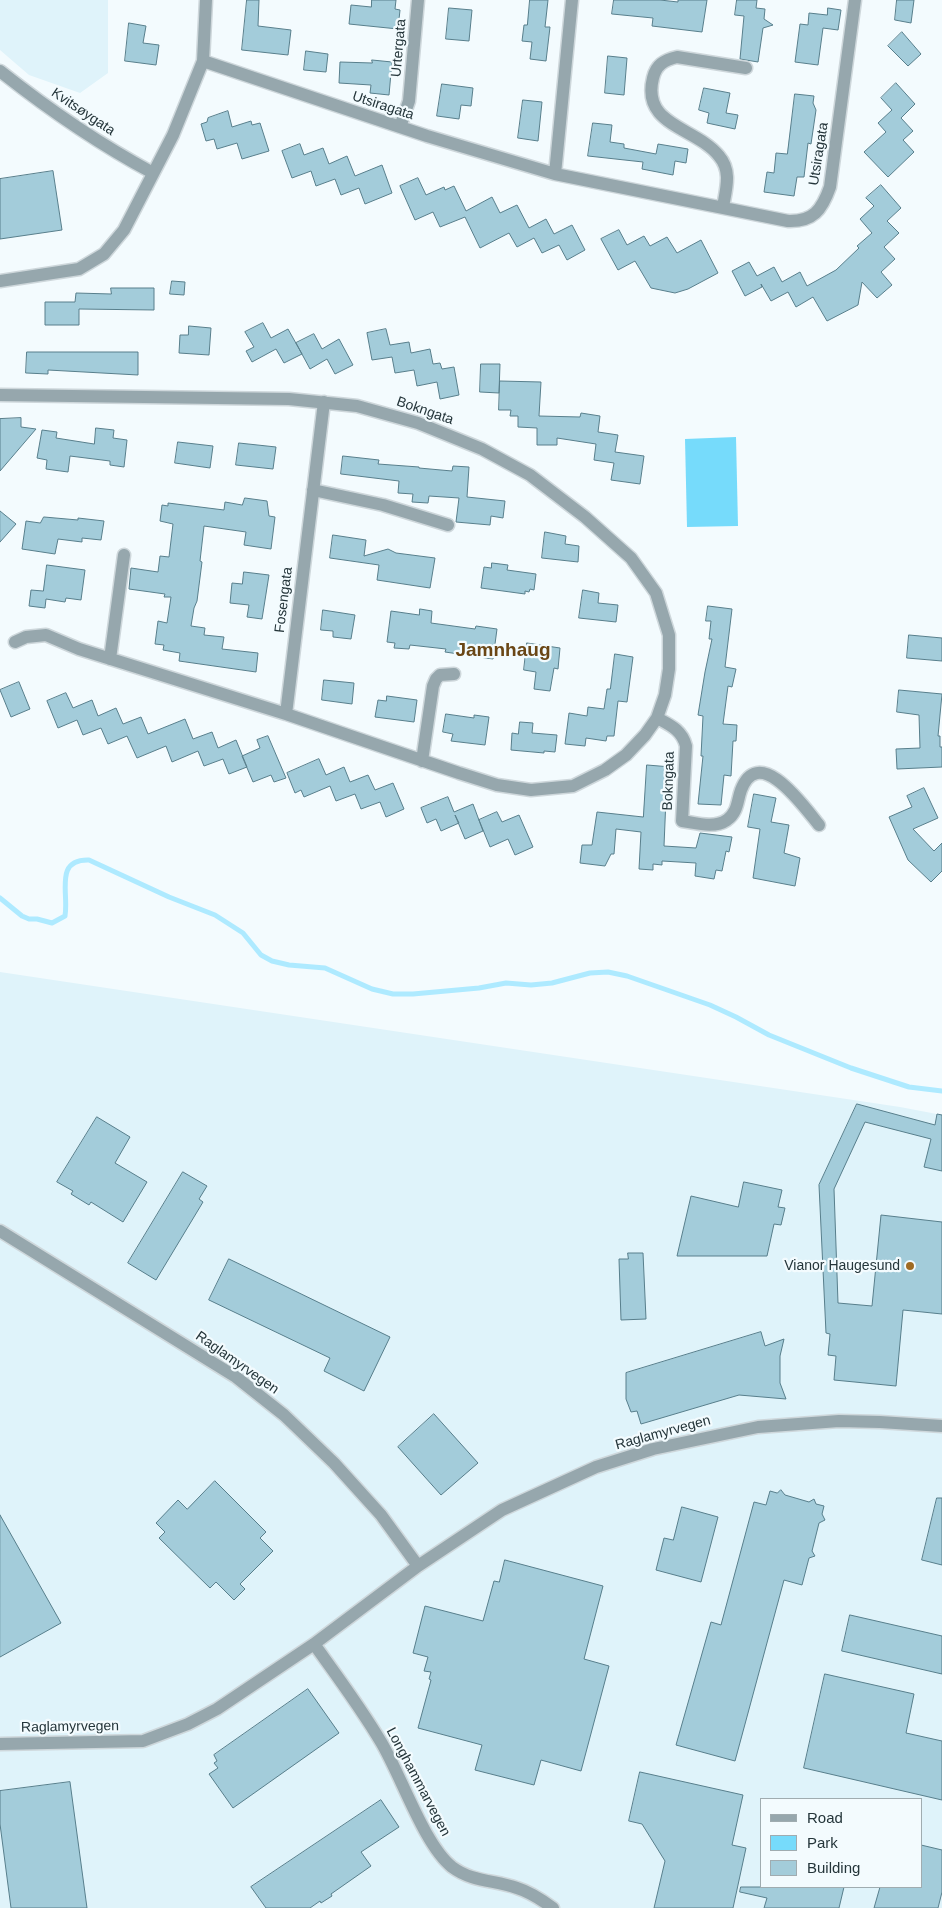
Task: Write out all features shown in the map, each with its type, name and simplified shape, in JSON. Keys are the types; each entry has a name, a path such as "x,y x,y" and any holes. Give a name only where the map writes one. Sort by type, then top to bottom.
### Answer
{"street":[{"path":"0,281 79,269 104,254 124,230 173,135 203,61 206,0"},
{"name":"Urtergata","path":"400,127 409,101 418,0"},
{"path":"554,174 572,0"},
{"name":"Utsiragata","path":"203,61 400,127 554,174 788,221 801,221 811,216 826,200 832,174 855,0"},
{"path":"723,207 728,176 725,166 719,156 710,148 661,115 654,108 650,98 651,86 659,65 668,59 677,58 746,68"},
{"name":"Kvitsøygata","path":"0,71 73,124 153,174"},
{"name":"Bokngata","path":"0,395 289,399 358,406 418,422 482,449 530,475 585,517 631,558 656,593 670,635 669,669 665,695 657,718 645,735 626,755 605,770 573,786 531,790 497,785 286,714 79,649 46,635 26,637 15,642"},
{"name":"Fosengata","path":"286,714 324,402"},
{"path":"313,490 382,505 448,525"},
{"path":"110,659 124,555"},
{"path":"422,760 433,686 440,674 454,674"},
{"name":"Bokngata","path":"657,718 672,726 684,738 686,746 682,821 710,825 726,821 733,815 741,790 746,782 758,773 765,773 778,779 819,825"},
{"name":"Raglamyrvegen","path":"0,1231 194,1349 257,1393 284,1415 334,1463 381,1515 418,1566"},
{"name":"Raglamyrvegen","path":"0,1744 143,1741 188,1724 217,1709 314,1644 418,1566 502,1510 596,1467 654,1449 758,1427 802,1423 880,1422 942,1426"},
{"name":"Longhammarvegen","path":"314,1644 380,1741 427,1835 439,1853 450,1865 463,1874 478,1880 515,1887 530,1893 553,1908"}],"shaded area":[{"path":"0,0 108,0 108,73 80,93 29,75 0,50"},
{"path":"0,972 900,1107 942,1115 942,1908 0,1908"}],"green space":[{"path":"736,437 738,526 687,527 685,439"}],"building":[{"path":"247,0 259,0 258,26 291,30 288,55 242,50"},
{"path":"372,0 396,0 395,9 400,10 398,29 349,24 351,5 371,7"},
{"path":"530,0 548,0 545,27 550,27 546,61 530,59 532,42 522,41 524,25 527,25"},
{"path":"614,0 678,2 678,0 707,0 702,32 652,26 653,18 612,14"},
{"path":"737,0 757,0 756,8 765,9 764,19 773,25 763,28 758,62 740,59 744,16 735,15"},
{"path":"897,0 914,0 911,23 895,20"},
{"path":"449,8 472,10 469,41 446,39"},
{"path":"828,8 841,10 838,30 823,28 818,65 795,62 800,24 808,25 809,13 827,15"},
{"path":"129,23 146,26 143,43 159,45 156,65 125,61"},
{"path":"902,32 921,54 908,66 888,46"},
{"path":"306,51 328,54 326,72 304,70"},
{"path":"608,56 627,58 624,95 605,93"},
{"path":"372,60 392,62 389,95 370,93 371,85 339,83 340,62 372,63"},
{"path":"896,83 915,104 901,118 913,131 903,140 914,152 888,177 864,152 886,132 878,123 892,110 881,98"},
{"path":"442,84 473,88 471,106 461,105 459,119 437,116"},
{"path":"704,88 730,93 726,113 738,115 735,129 707,123 709,113 699,110"},
{"path":"795,94 814,96 813,103 816,110 811,144 808,143 804,177 797,177 794,196 764,192 767,172 774,173 776,153 787,154"},
{"path":"523,100 542,102 538,141 518,138"},
{"path":"228,111 232,127 251,121 252,125 260,123 269,151 242,159 237,143 217,149 214,139 206,141 201,124 207,122 208,118"},
{"path":"593,123 612,125 610,142 624,144 624,148 656,154 658,144 688,149 686,163 675,161 673,175 642,169 643,162 588,156"},
{"path":"300,144 304,155 323,148 329,164 347,156 355,176 382,165 392,193 365,204 359,188 341,195 335,179 316,186 311,171 292,178 282,151"},
{"path":"53,171 62,230 0,239 0,179"},
{"path":"418,178 426,195 444,187 445,190 454,186 466,211 492,197 500,213 517,205 529,228 546,219 554,234 572,225 585,250 567,260 559,245 542,253 534,238 517,247 509,233 480,248 465,217 440,227 433,212 415,220 400,186"},
{"path":"881,185 901,208 887,221 899,233 884,247 895,259 881,272 892,285 877,298 862,282 858,305 827,321 813,297 796,307 788,292 771,301 761,284 762,287 745,296 732,271 749,262 757,276 774,267 782,282 800,272 807,286 836,270 859,248 857,246 872,233 860,219 874,206 866,198"},
{"path":"619,230 627,245 644,236 650,246 667,237 677,253 701,240 718,273 688,289 675,293 651,288 635,261 618,270 601,239"},
{"path":"172,281 185,282 184,295 170,294"},
{"path":"111,288 154,288 154,310 79,309 79,325 45,325 45,302 75,302 76,293 111,294"},
{"path":"263,323 271,338 288,329 302,354 284,363 276,349 252,362 246,351 254,347 245,332"},
{"path":"189,326 211,328 209,355 179,353 180,335 188,335"},
{"path":"386,329 390,345 409,342 411,353 430,349 433,364 440,363 442,369 454,367 459,395 440,399 437,382 417,386 414,370 395,373 392,357 372,360 367,333"},
{"path":"314,334 322,349 339,339 353,365 335,374 327,359 310,369 296,343"},
{"path":"27,352 138,352 138,375 48,370 48,374 26,373"},
{"path":"481,364 500,364 499,393 480,392"},
{"path":"500,381 541,382 539,416 580,417 581,413 600,416 598,432 618,435 615,452 644,456 640,484 611,480 614,463 594,460 596,444 557,438 557,445 537,445 537,428 518,427 518,416 510,416 511,410 499,410"},
{"path":"21,418 21,427 36,429 0,471 0,419"},
{"path":"96,428 114,430 113,438 127,440 124,467 110,465 110,461 70,456 68,472 46,469 47,460 37,458 42,430 57,432 56,438 94,444"},
{"path":"178,442 213,446 210,468 175,463"},
{"path":"239,443 276,447 273,469 236,465"},
{"path":"343,456 379,460 378,464 452,471 453,466 469,467 467,497 505,501 503,518 491,516 490,525 456,522 459,498 429,496 428,503 412,502 413,494 398,493 399,481 341,474"},
{"path":"245,498 267,501 269,516 275,517 271,549 244,545 246,532 204,526 197,601 191,626 205,628 204,635 224,637 222,649 258,653 256,672 179,661 180,653 163,650 164,645 155,644 158,621 167,623 171,597 164,597 165,594 129,589 131,568 158,572 160,556 169,557 173,524 160,521 162,505 168,506 168,503 224,510 225,502 242,505"},
{"path":"0,511 16,524 0,542"},
{"path":"44,517 104,521 101,540 82,538 82,542 58,539 55,554 22,549 26,521 40,523"},
{"path":"545,532 566,536 565,544 579,546 578,562 542,558"},
{"path":"333,535 366,540 364,556 388,549 396,553 435,558 430,588 377,580 379,565 330,558"},
{"path":"492,563 508,565 507,570 536,574 534,590 525,591 525,594 481,588 484,567 491,568"},
{"path":"47,565 85,570 81,600 66,598 65,602 46,599 45,608 29,606 31,590 43,591"},
{"path":"244,572 269,575 262,619 247,617 249,605 230,603 232,583 242,584"},
{"path":"583,590 599,593 598,603 618,605 616,622 579,618"},
{"path":"708,606 732,609 725,667 736,669 732,687 728,686 723,724 737,725 736,741 733,741 731,776 724,775 721,805 698,804 703,756 701,756 703,716 698,715 712,639 709,639 711,621 706,621"},
{"path":"420,609 432,611 431,623 475,629 476,626 497,629 493,659 445,652 446,649 410,645 409,649 394,648 395,643 387,642 391,611 419,615"},
{"path":"323,610 355,615 351,639 333,637 333,631 321,630"},
{"path":"909,635 942,638 942,661 907,658"},
{"path":"527,643 560,648 558,669 554,668 550,691 534,689 536,672 524,670"},
{"path":"615,654 633,657 627,702 618,701 614,736 607,736 606,741 586,738 585,746 565,744 569,713 587,716 588,707 604,709 607,689 610,689"},
{"path":"324,680 354,683 352,704 322,700"},
{"path":"19,682 30,709 11,717 0,690"},
{"path":"899,690 942,694 938,736 940,736 940,747 942,747 942,767 897,769 896,749 920,748 919,715 897,712"},
{"path":"66,693 73,708 92,700 98,716 116,708 123,724 141,717 148,734 185,719 193,739 212,732 218,748 236,740 247,767 229,774 223,759 204,766 198,751 172,762 166,746 137,758 127,736 108,744 101,728 83,735 77,720 58,728 47,701"},
{"path":"387,696 417,700 414,722 375,717 378,700 386,701"},
{"path":"446,714 474,718 474,715 489,717 485,745 451,741 453,734 443,732"},
{"path":"520,722 533,723 532,733 557,735 555,752 511,750 512,733 518,734"},
{"path":"268,736 286,778 274,782 271,775 253,782 242,756 260,748 257,740"},
{"path":"319,759 326,775 344,767 350,782 368,775 375,790 393,783 404,809 386,817 380,802 361,809 355,794 336,801 330,786 304,797 301,790 295,793 287,773"},
{"path":"647,765 671,767 669,798 666,798 664,846 696,848 700,833 732,837 729,852 726,851 722,871 716,870 714,879 695,876 696,863 662,861 662,865 653,864 653,870 639,869 641,832 616,829 614,854 611,854 605,866 580,863 582,845 592,845 597,812 643,817"},
{"path":"924,788 938,818 913,829 934,851 942,843 942,871 931,882 908,860 889,817 912,807 907,796"},
{"path":"754,794 776,798 771,822 789,825 784,853 800,858 795,886 753,878 760,829 748,827"},
{"path":"448,797 454,812 473,804 483,831 465,839 458,823 441,831 436,819 427,823 421,808"},
{"path":"497,812 502,822 519,815 533,847 515,855 508,839 490,847 479,820"},
{"path":"857,1104 935,1125 937,1114 942,1115 942,1171 924,1167 931,1139 865,1122 834,1189 838,1303 872,1306 881,1215 942,1222 942,1314 903,1310 896,1386 834,1380 836,1356 828,1355 830,1334 826,1333 819,1185"},
{"path":"97,1117 130,1137 115,1163 147,1182 123,1222 91,1202 89,1205 71,1194 73,1191 57,1182"},
{"path":"183,1172 207,1186 199,1199 203,1202 156,1280 128,1263"},
{"path":"744,1182 782,1190 778,1207 785,1208 781,1225 774,1224 767,1256 677,1256 691,1196 738,1207"},
{"path":"628,1253 643,1253 646,1319 621,1320 619,1259 628,1259"},
{"path":"229,1259 390,1337 364,1391 324,1371 330,1358 209,1300"},
{"path":"761,1332 765,1346 784,1339 780,1356 780,1383 786,1399 739,1395 641,1424 637,1411 631,1412 626,1399 626,1373"},
{"path":"434,1414 478,1463 441,1495 398,1447"},
{"path":"215,1481 266,1532 260,1538 273,1551 240,1584 245,1589 234,1600 216,1582 210,1588 159,1538 165,1532 156,1523 178,1500 187,1509"},
{"path":"781,1490 785,1495 809,1502 814,1499 816,1504 824,1506 822,1514 825,1520 819,1523 812,1551 815,1556 809,1558 802,1585 784,1580 735,1761 676,1745 711,1622 721,1625 754,1502 766,1505 770,1491 777,1493"},
{"path":"937,1498 942,1498 942,1565 922,1560"},
{"path":"682,1507 718,1517 701,1582 656,1570 664,1538 673,1540"},
{"path":"0,1515 61,1623 0,1657"},
{"path":"505,1560 603,1586 584,1659 609,1666 581,1771 541,1760 534,1785 475,1770 482,1745 418,1728 431,1680 429,1679 431,1672 424,1671 428,1657 413,1653 425,1606 483,1621 494,1581 499,1582"},
{"path":"850,1615 942,1636 942,1674 842,1651"},
{"path":"825,1674 914,1694 906,1733 942,1741 942,1800 804,1768"},
{"path":"308,1689 339,1733 233,1808 209,1774 218,1768 214,1763 217,1761 214,1755"},
{"path":"640,1772 743,1795 732,1845 746,1848 733,1908 654,1908 665,1861 642,1824 629,1821"},
{"path":"70,1782 87,1908 11,1908 0,1824 0,1791"},
{"path":"381,1800 399,1827 361,1852 371,1866 331,1894 332,1896 310,1908 266,1908 251,1887"},
{"path":"922,1845 942,1850 942,1892 938,1908 874,1908 880,1888 922,1888"},
{"path":"741,1887 844,1888 839,1908 764,1908 767,1898 740,1892"}],"waterway":[{"path":"0,898 22,916 52,923 65,916 65,879 67,871 71,865 78,861 89,860 169,897 215,915 243,933 261,955 272,961 289,965 325,968 372,989 393,994 413,994 479,988 506,983 531,985 552,983 590,973 608,972 627,976 710,1005 769,1035 851,1068 909,1087 942,1091"}],"place":[{"name":"Vianor Haugesund","path":"910,1266"}],"district":[{"name":"Jamnhaug","path":"503,651"}]}
